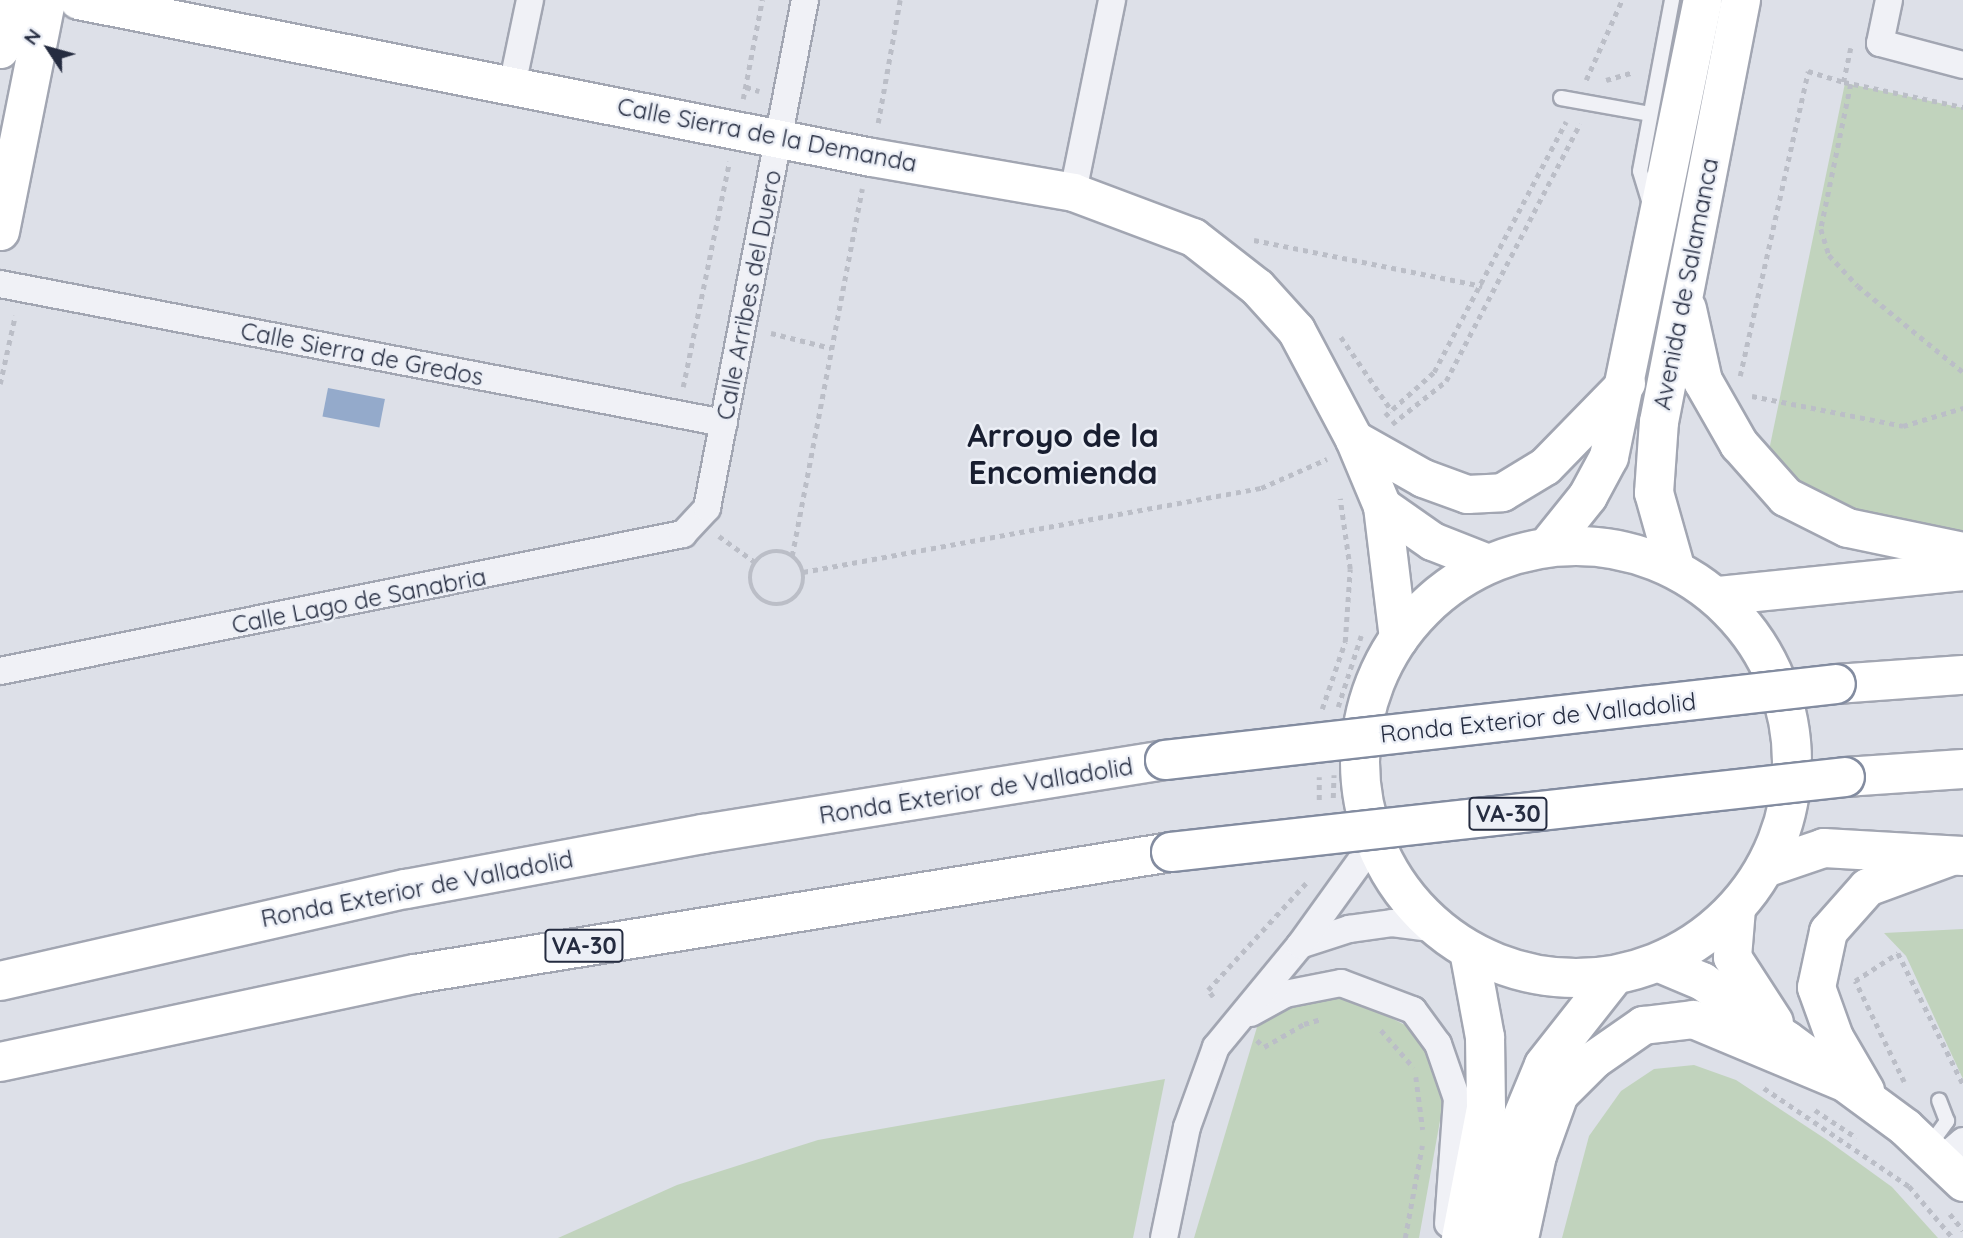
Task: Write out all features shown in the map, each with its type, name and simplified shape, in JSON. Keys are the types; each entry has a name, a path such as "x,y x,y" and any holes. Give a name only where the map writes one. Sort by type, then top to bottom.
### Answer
{"highway":[{"name":"Avenida de Salamanca","path":"1548,546 1588,496 1609,457 1703,0"},
{"name":"Avenida de Salamanca","path":"1675,567 1654,493 1660,422 1741,0"},
{"path":"1684,295 1703,381 1739,444 1786,497 1848,528 1963,552"},
{"path":"1548,546 1613,547 1675,567 1718,596 1757,640 1785,706 1793,753 1787,812 1765,868 1736,908 1695,943 1659,963 1614,976 1539,976 1469,951 1437,929 1390,874 1374,842 1359,773 1366,714 1398,639 1438,595 1488,564 1548,546"},
{"path":"1718,596 1963,572"},
{"name":"Ronda Exterior de Valladolid","path":"0,981 419,886 704,834 1165,760 1836,684 1963,676"},
{"name":"VA-30","path":"0,1062 415,974 1171,852 1845,776 1963,769"},
{"path":"1765,868 1824,848 1957,856"},
{"path":"1461,1238 1486,1108 1485,1037 1469,951"},
{"path":"1497,1238 1517,1130 1544,1065 1614,976"}],"street":[{"path":"0,49 10,0"},
{"path":"0,231 46,0"},
{"name":"Calle Sierra de la Demanda","path":"78,0 871,157 1073,192 1193,237 1257,287 1296,330 1344,448 1382,506 1398,639"},
{"path":"512,86 530,0"},
{"name":"Calle Arribes del Duero","path":"702,514 724,423 805,0"},
{"path":"1073,192 1112,0"},
{"path":"1889,0 1880,43 1962,59"},
{"name":"Calle Sierra de Gredos","path":"0,284 724,423"},
{"path":"1344,448 1467,494 1502,492 1545,466 1626,383"},
{"path":"1382,506 1432,541 1488,564"},
{"name":"Calle Lago de Sanabria","path":"0,671 645,545 683,534 702,514"},
{"path":"1164,1238 1188,1127 1216,1047 1300,945 1374,842"},
{"path":"1872,1103 1834,1037 1816,987 1828,931 1867,887 1957,856"},
{"path":"1736,908 1732,957 1787,1040"},
{"path":"1300,945 1349,929 1392,923 1437,929"},
{"path":"1659,963 1702,981 1787,1040 1872,1103 1941,1161"},
{"path":"1237,1020 1285,994 1341,983 1413,1010 1438,1044 1457,1099 1447,1238"},
{"path":"1519,1238 1537,1155 1559,1094 1594,1059 1643,1025 1693,1019 1841,1081"}],"lane":[{"path":"1657,228 1640,171 1672,0"},
{"path":"1561,99 1650,114"},
{"path":"1939,1100 1947,1121 1941,1161"}],"path":[{"path":"678,414 738,130 761,0"},
{"path":"803,572 792,556 900,0"},
{"path":"1398,419 1446,381 1583,103 1622,0"},
{"path":"1392,411 1434,372 1583,103 1599,80 1631,76 1638,66"},
{"path":"1739,379 1808,71 1844,82"},
{"path":"1963,107 1851,84 1821,229 1829,255 1858,286 1963,372"},
{"path":"1244,238 1482,286"},
{"path":"743,327 831,348"},
{"path":"1747,395 1903,426 1963,408"},
{"path":"803,572 1261,488 1344,448"},
{"path":"702,514 755,562"},
{"path":"792,556 769,552 755,562 751,588 771,604 796,597 803,572"},
{"path":"1963,1084 1898,953 1855,981 1941,1161 1963,1230"},
{"path":"1256,1038 1264,1047 1304,1024 1327,1018"},
{"path":"1369,1026 1379,1029 1415,1069 1424,1135 1405,1238"},
{"path":"1761,1087 1909,1186 1953,1238"},
{"path":"1805,1103 1859,1140"}],"green space":[{"path":"1845,83 1963,108 1963,541 1855,520 1767,460"},
{"path":"1963,929 1963,1079 1906,956 1884,933"},
{"path":"1321,995 1351,998 1411,1028 1446,1087 1419,1238 1194,1238 1260,1017"},
{"path":"1694,1065 1736,1080 1827,1140 1892,1187 1938,1238 1562,1238 1589,1136 1621,1091 1654,1069"},
{"path":"1165,1079 1133,1238 558,1238 677,1185 818,1140"}],"water":[{"path":"328,388 385,399 379,428 322,416"}],"district":[{"name":"Arroyo de la Encomienda","path":"1063,454"}]}
